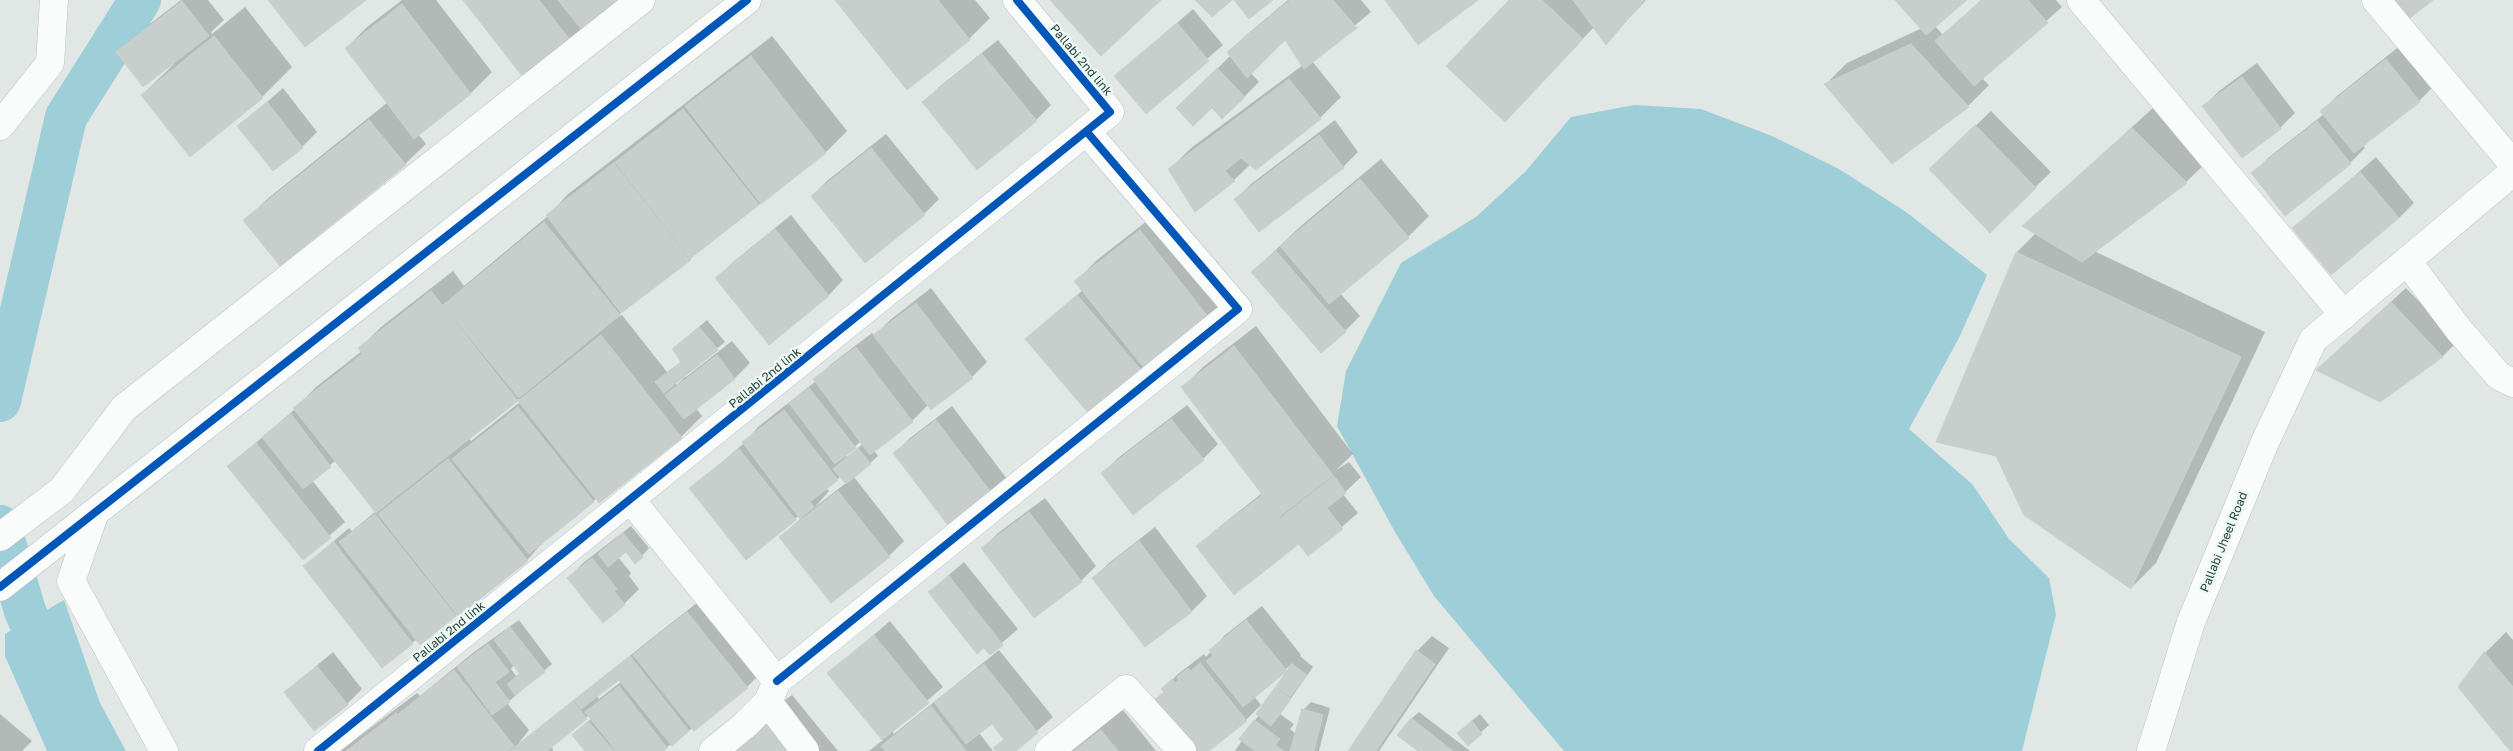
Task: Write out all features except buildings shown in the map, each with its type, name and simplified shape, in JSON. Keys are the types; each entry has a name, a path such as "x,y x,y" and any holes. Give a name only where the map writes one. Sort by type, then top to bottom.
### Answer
{"street":[{"path":"0,126 50,63 54,0"},
{"path":"0,537 62,490 124,408 641,0"},
{"path":"0,587 746,0"},
{"name":"Pallabi 2nd link","path":"318,751 1110,112 1017,0"},
{"path":"2081,0 2344,314 2513,172"},
{"path":"2376,0 2513,164"},
{"path":"713,751 745,725 772,691 1238,309 1087,132"},
{"path":"2407,261 2459,330 2499,376 2513,384"},
{"name":"Pallabi Jheel Road","path":"2151,751 2191,622 2265,442 2313,340 2344,314"},
{"path":"631,500 772,691 805,751"},
{"path":"95,512 71,581 164,751"},
{"path":"1049,751 1126,689 1182,751"}],"water":[{"path":"1634,105 1701,109 1772,136 1839,169 1906,212 1987,275 1959,338 1909,429 1973,485 2009,539 2049,578 2056,615 2022,751 1564,751 1434,596 1395,532 1337,426 1346,371 1401,263 1476,217 1526,171 1571,117"},
{"path":"64,600 100,703 126,751 47,751 5,656 5,634"}],"waterway":[{"path":"0,401 66,117 140,0"},
{"path":"0,526 25,611 76,729 93,751"}],"cycle path":[{"path":"0,587 747,0"},
{"path":"318,751 1110,112 1017,0"},
{"path":"777,681 1238,309 1087,132"}]}
